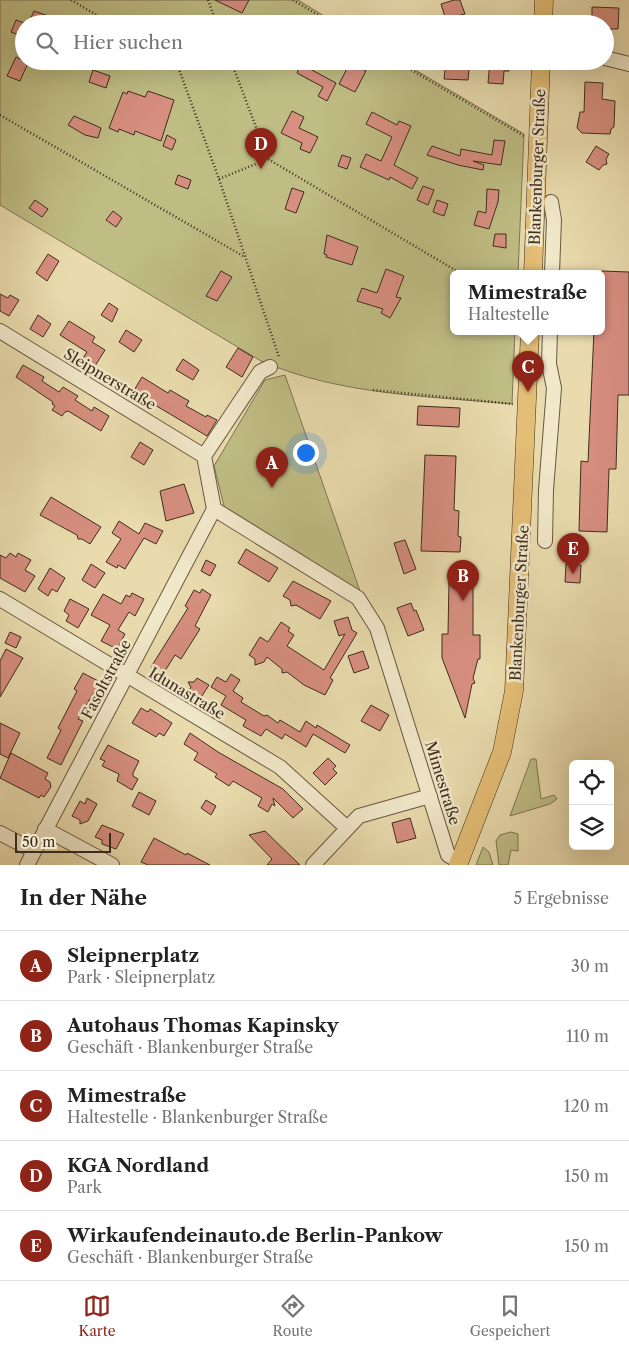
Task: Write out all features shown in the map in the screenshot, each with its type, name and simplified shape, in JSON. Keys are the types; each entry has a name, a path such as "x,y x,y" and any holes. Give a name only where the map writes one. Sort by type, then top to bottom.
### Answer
{"main road":[{"path":"543,15 544,0"},
{"name":"Blankenburger Straße","path":"533,270 542,70"},
{"name":"Blankenburger Straße","path":"459,863 502,752 512,708 517,662 530,335"}],"street":[{"path":"614,60 629,64"},
{"path":"551,202 554,220 552,270"},
{"name":"Sleipnerstraße","path":"0,331 204,456"},
{"path":"545,541 546,490 554,388 549,364 550,335"},
{"path":"214,509 204,456 260,372 270,367"},
{"name":"Mimestraße","path":"214,509 358,598 377,628 448,855 459,863"},
{"name":"Fasoltstraße","path":"26,865 214,509"},
{"name":"Idunastraße","path":"0,599 280,767 348,828"},
{"path":"313,865 359,816 430,796"},
{"path":"45,829 112,865"},
{"path":"0,833 34,851"}],"path":[{"path":"71,0 97,15"},
{"path":"208,0 214,15"},
{"path":"294,0 318,15"},
{"path":"179,70 219,179 243,256 279,357 270,367"},
{"path":"234,70 268,159 455,270"},
{"path":"411,70 520,135 538,137"},
{"path":"0,115 243,256"},
{"path":"219,179 268,159"},
{"path":"373,390 527,405"}],"shaded area":[{"path":"0,0 298,0 322,15 15,15 15,70 415,70 524,134 518,270 450,270 450,335 515,335 512,404 416,396 353,387 322,381 261,361 0,205"},
{"path":"285,375 361,594 225,510 214,466 265,380"},
{"path":"531,759 536,759 541,799 554,795 557,799 550,804 510,816"},
{"path":"511,832 518,834 518,851 511,850 508,865 499,865 496,841 500,835"},
{"path":"483,847 489,852 493,865 476,865"}],"building":[{"path":"215,0 249,0 242,13"},
{"path":"460,0 465,14 444,15 441,4"},
{"path":"592,7 619,8 618,29 614,29 614,15 592,15"},
{"path":"34,11 46,15 32,15"},
{"path":"15,22 15,34 11,32"},
{"path":"15,59 15,70 25,70 20,81 7,76"},
{"path":"93,70 110,76 106,88 89,82"},
{"path":"298,70 312,70 336,83 327,101 318,96 323,87 297,73"},
{"path":"346,70 366,71 355,92 339,84"},
{"path":"445,70 469,70 468,80 444,79"},
{"path":"489,70 509,70 504,71 503,84 488,83"},
{"path":"585,82 603,83 602,99 615,101 614,127 611,129 610,134 582,133 577,128 580,112 584,112"},
{"path":"128,91 145,97 148,91 174,100 161,141 135,131 134,135 119,129 118,132 109,128 123,92 127,94"},
{"path":"292,111 304,117 299,128 318,137 310,153 300,149 302,143 281,133"},
{"path":"372,112 397,125 399,121 411,126 394,165 418,178 412,189 390,177 389,180 360,167 366,154 381,161 392,137 366,124"},
{"path":"74,116 101,128 98,138 85,135 68,125"},
{"path":"167,135 176,140 172,150 163,146"},
{"path":"494,140 505,141 501,165 473,161 484,165 483,170 458,165 427,155 432,146 460,156 461,149 492,155"},
{"path":"596,146 609,154 606,159 607,164 603,165 599,170 586,162"},
{"path":"342,155 351,158 347,169 338,166"},
{"path":"178,175 191,180 188,189 175,184"},
{"path":"423,186 434,190 428,205 417,200"},
{"path":"292,188 304,192 296,213 285,209"},
{"path":"487,189 499,190 498,202 489,229 474,225 478,211 486,213"},
{"path":"35,200 48,209 42,217 29,208"},
{"path":"437,200 448,204 444,216 433,212"},
{"path":"113,211 122,218 116,227 106,220"},
{"path":"495,234 506,234 506,248 493,246"},
{"path":"327,235 358,247 352,265 326,257 327,255 324,254"},
{"path":"48,254 59,261 47,281 36,273"},
{"path":"386,269 404,276 396,297 401,298 390,318 381,313 383,309 357,301 362,288 377,293"},
{"path":"221,271 232,277 217,301 206,296"},
{"path":"605,271 629,272 629,395 618,395 616,469 609,469 607,532 579,531 581,461 588,462 594,335 605,335"},
{"path":"0,294 8,298 10,295 19,300 9,316 0,311"},
{"path":"109,303 118,309 112,322 101,315"},
{"path":"38,315 51,324 43,337 30,329"},
{"path":"69,321 95,337 92,342 105,350 95,366 83,358 87,352 60,335"},
{"path":"126,330 142,340 134,352 119,342"},
{"path":"238,348 253,357 242,377 226,367"},
{"path":"183,359 199,370 193,380 176,370"},
{"path":"23,365 44,377 42,381 59,392 63,387 78,396 75,400 92,411 94,407 109,416 101,431 68,411 62,416 52,410 55,406 52,404 53,402 16,377"},
{"path":"142,377 168,393 170,390 189,401 186,406 206,417 207,415 217,420 207,436 133,392"},
{"path":"418,406 460,408 459,427 417,425"},
{"path":"140,442 153,450 144,465 131,457"},
{"path":"425,455 456,456 454,510 459,511 458,536 461,537 460,552 421,551"},
{"path":"184,484 194,513 166,521 160,491"},
{"path":"51,497 101,527 90,544 82,539 78,539 77,535 40,515"},
{"path":"119,521 139,534 145,523 163,531 156,544 144,538 125,569 118,565 117,568 106,562 121,539 112,533"},
{"path":"405,540 416,569 404,574 394,543"},
{"path":"246,549 278,568 269,582 238,563"},
{"path":"10,553 16,557 18,553 31,560 25,570 35,576 25,592 0,578 0,555 6,558"},
{"path":"206,560 216,565 210,576 201,571"},
{"path":"91,564 105,573 95,588 82,580"},
{"path":"566,564 581,565 580,583 565,582"},
{"path":"50,568 65,578 57,592 52,589 48,596 38,589"},
{"path":"293,581 331,601 320,619 296,605 291,606 290,600 283,596"},
{"path":"449,581 473,581 473,635 480,635 480,659 478,659 473,678 475,683 472,684 465,718 442,658 442,634 448,634"},
{"path":"202,589 211,595 195,626 200,629 181,659 175,655 163,674 151,667 188,608 185,606 194,590 200,593"},
{"path":"132,593 144,599 135,616 129,612 118,630 125,634 117,649 101,641 110,625 91,615 103,594 121,604 126,595 130,597"},
{"path":"70,599 89,609 78,628 66,621 69,615 64,611"},
{"path":"411,603 424,630 408,636 397,608"},
{"path":"348,617 352,630 357,633 330,678 333,680 325,695 304,685 287,672 282,673 282,669 267,657 264,662 255,665 255,659 249,655 260,637 268,642 281,622 290,628 288,631 294,635 287,646 324,670 345,634 339,636 334,621"},
{"path":"10,632 21,637 16,648 5,643"},
{"path":"6,649 23,658 0,697 0,661"},
{"path":"363,651 369,668 354,673 348,656"},
{"path":"83,673 100,682 78,719 83,721 61,765 47,758 61,730 58,728 77,691 74,689"},
{"path":"231,674 240,680 233,691 243,698 241,702 264,716 267,715 278,723 280,720 300,732 306,721 316,728 317,725 350,745 345,753 313,734 306,747 285,734 282,739 266,729 261,736 243,726 246,720 221,705 226,696 211,687 217,677 226,682"},
{"path":"197,678 209,685 200,699 188,692 191,687 188,682 194,682"},
{"path":"371,705 389,715 380,731 361,721"},
{"path":"141,708 148,712 150,709 172,723 164,736 159,733 156,737 132,723"},
{"path":"0,723 20,733 8,758 0,754"},
{"path":"190,733 218,752 283,789 303,809 293,818 273,798 275,806 272,804 268,812 258,806 262,798 233,781 229,786 215,777 217,774 194,760 198,753 184,744"},
{"path":"108,745 139,761 133,773 133,776 138,779 132,790 117,781 119,774 102,766 105,761 100,759"},
{"path":"11,753 48,773 45,779 50,782 51,787 44,797 41,795 39,798 0,778"},
{"path":"328,758 336,766 333,769 337,773 325,785 313,773"},
{"path":"139,792 156,801 149,815 132,806"},
{"path":"87,798 97,804 88,821 80,824 80,820 72,816 80,801 85,804"},
{"path":"206,800 216,806 211,815 201,808"},
{"path":"410,818 416,838 397,843 392,823"},
{"path":"102,825 124,834 116,849 102,844 102,840 95,837"},
{"path":"265,831 300,865 267,865 272,859 249,835"},
{"path":"154,838 210,865 148,865 141,862"}],"place":[{"name":"KGA Nordland","path":"261,169"},
{"name":"Mimestraße","path":"528,392"},
{"name":"Sleipnerplatz","path":"272,488"},
{"name":"Wirkaufendeinauto.de Berlin-Pankow","path":"573,574"},
{"name":"Autohaus Thomas Kapinsky","path":"463,601"}]}
